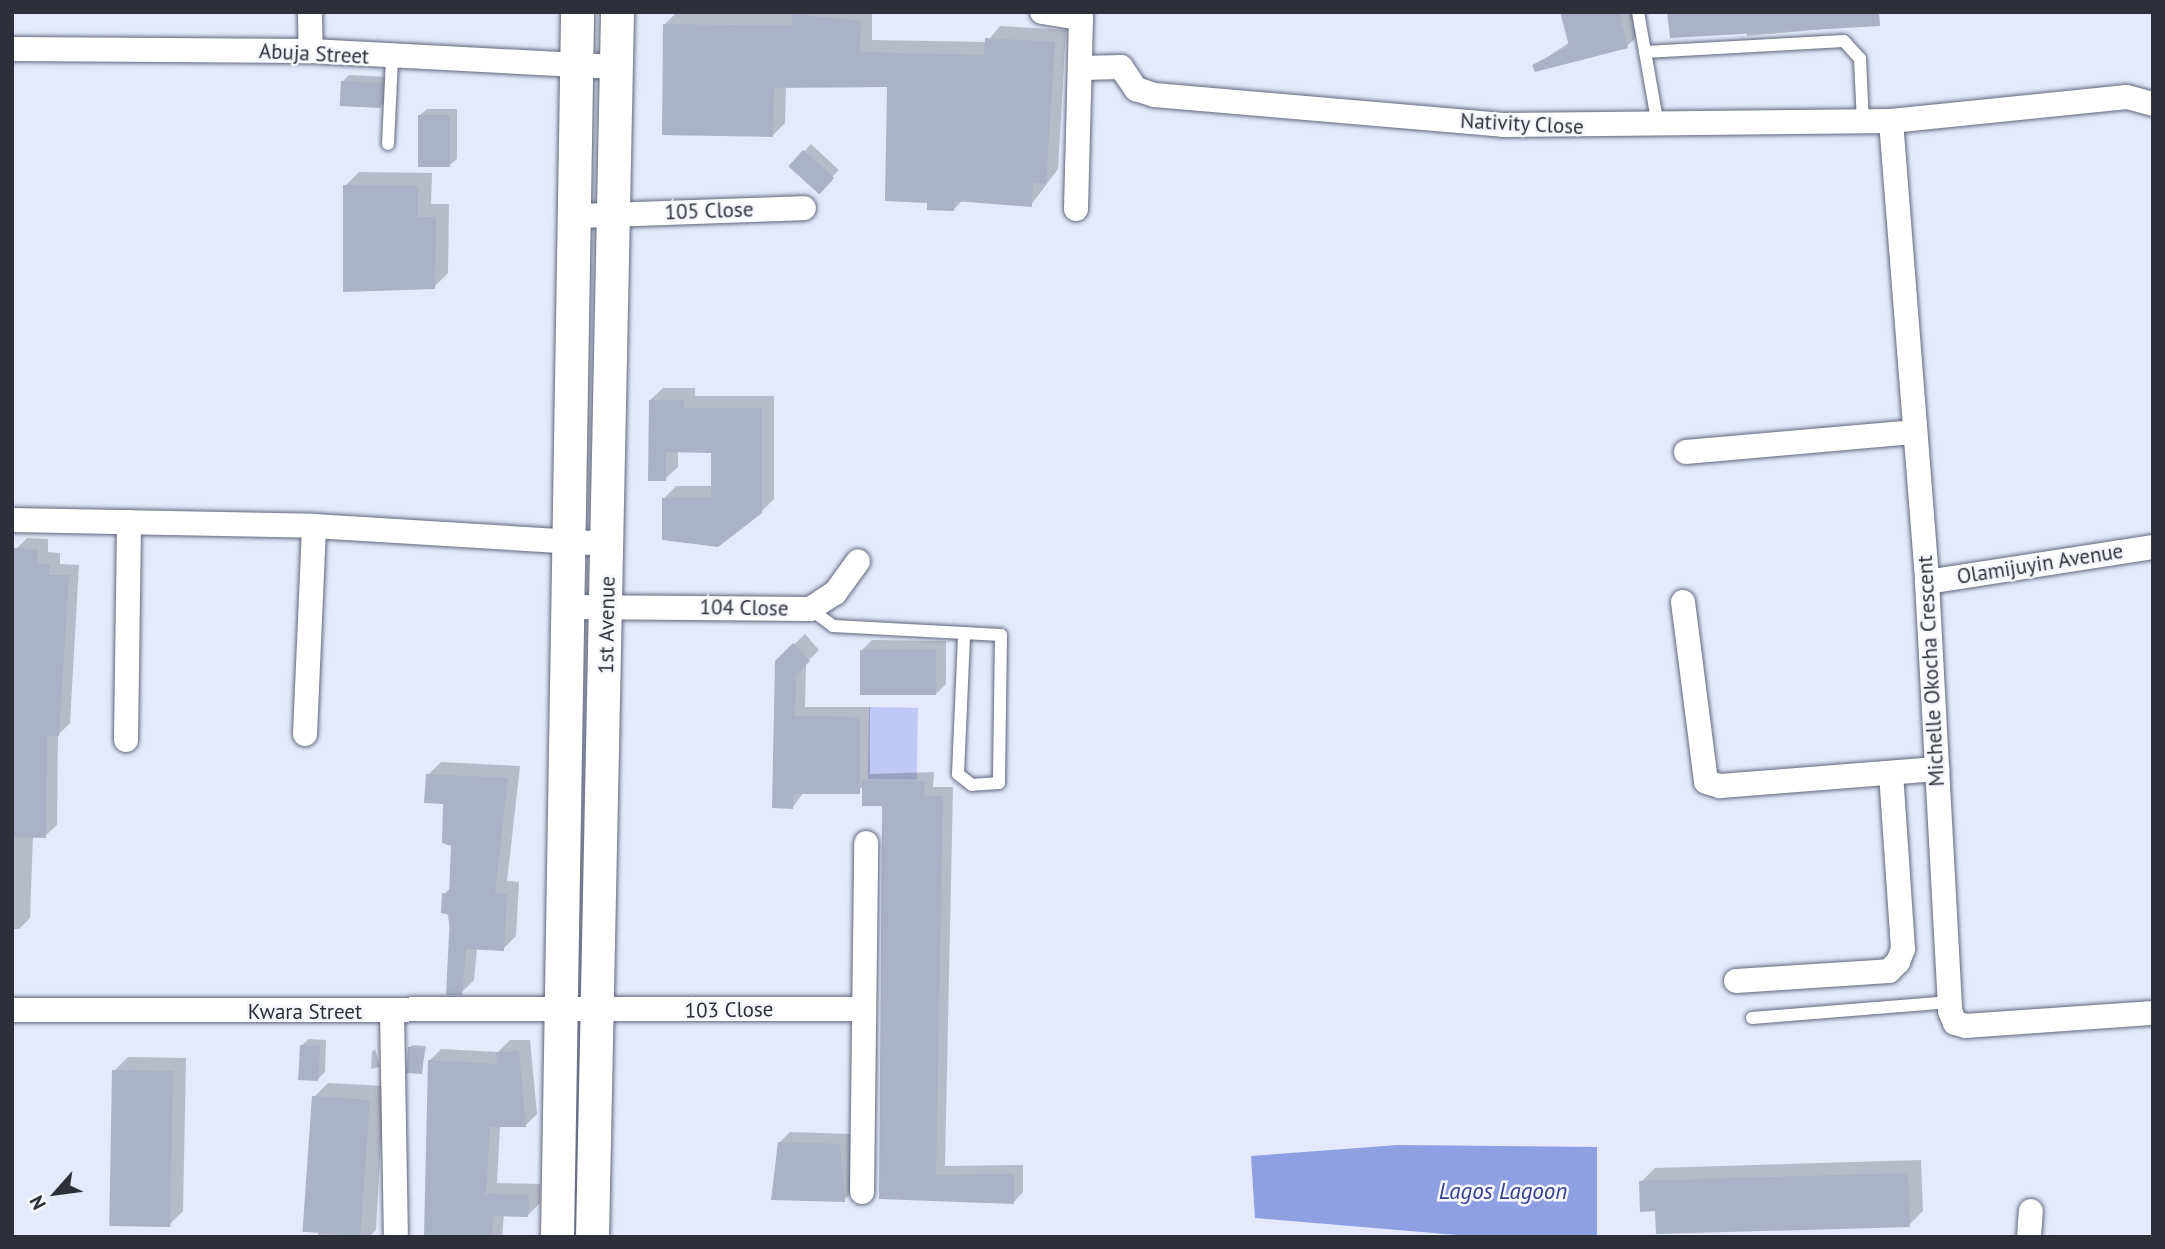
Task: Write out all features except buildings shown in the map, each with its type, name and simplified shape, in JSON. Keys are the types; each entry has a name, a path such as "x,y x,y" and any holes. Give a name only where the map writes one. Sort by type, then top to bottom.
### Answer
{"street":[{"path":"310,12 312,51"},
{"name":"1st Avenue","path":"556,1237 577,216 577,12"},
{"name":"1st Avenue","path":"592,1237 608,606 617,12"},
{"path":"1042,12 1081,15 1076,209"},
{"name":"Abuja Street","path":"12,49 312,51 392,58 616,67"},
{"name":"Nativity Close","path":"1081,68 1121,67 1136,89 1154,95 1503,125 1658,128 1863,122 2127,97 2153,104"},
{"name":"Michelle Okocha Crescent","path":"1891,121 1927,582 1950,1002"},
{"name":"105 Close","path":"577,216 804,208"},
{"path":"1686,452 1915,432"},
{"path":"12,520 314,526 608,544"},
{"path":"127,740 129,522"},
{"path":"305,734 314,526"},
{"name":"Olamijuyin Avenue","path":"1927,582 2153,547"},
{"name":"104 Close","path":"570,607 810,609 835,593 858,561"},
{"path":"1683,602 1706,782 1720,786 1937,769"},
{"path":"1736,981 1889,971 1898,962 1903,949 1891,773"},
{"path":"862,1192 861,1009 866,843"},
{"path":"1950,1002 1955,1023 1966,1026 2153,1013"},
{"name":"103 Close","path":"597,1012 861,1009"},
{"name":"Kwara Street","path":"12,1010 597,1012"},
{"path":"392,1012 396,1233"},
{"path":"2029,1237 2031,1211"}],"lane":[{"path":"1638,12 1658,128"},
{"path":"1645,52 1844,41 1860,59 1863,122"},
{"path":"388,144 392,58"},
{"path":"810,609 833,626 1001,635 1004,644 999,783 972,785 958,774 964,635"},
{"path":"1752,1018 1950,1002"}],"shaded area":[{"path":"869,707 918,708 917,780 868,779"}],"water":[{"name":"Lagos Lagoon","path":"1398,1145 1597,1147 1597,1237 1481,1237 1255,1218 1251,1156"}]}
